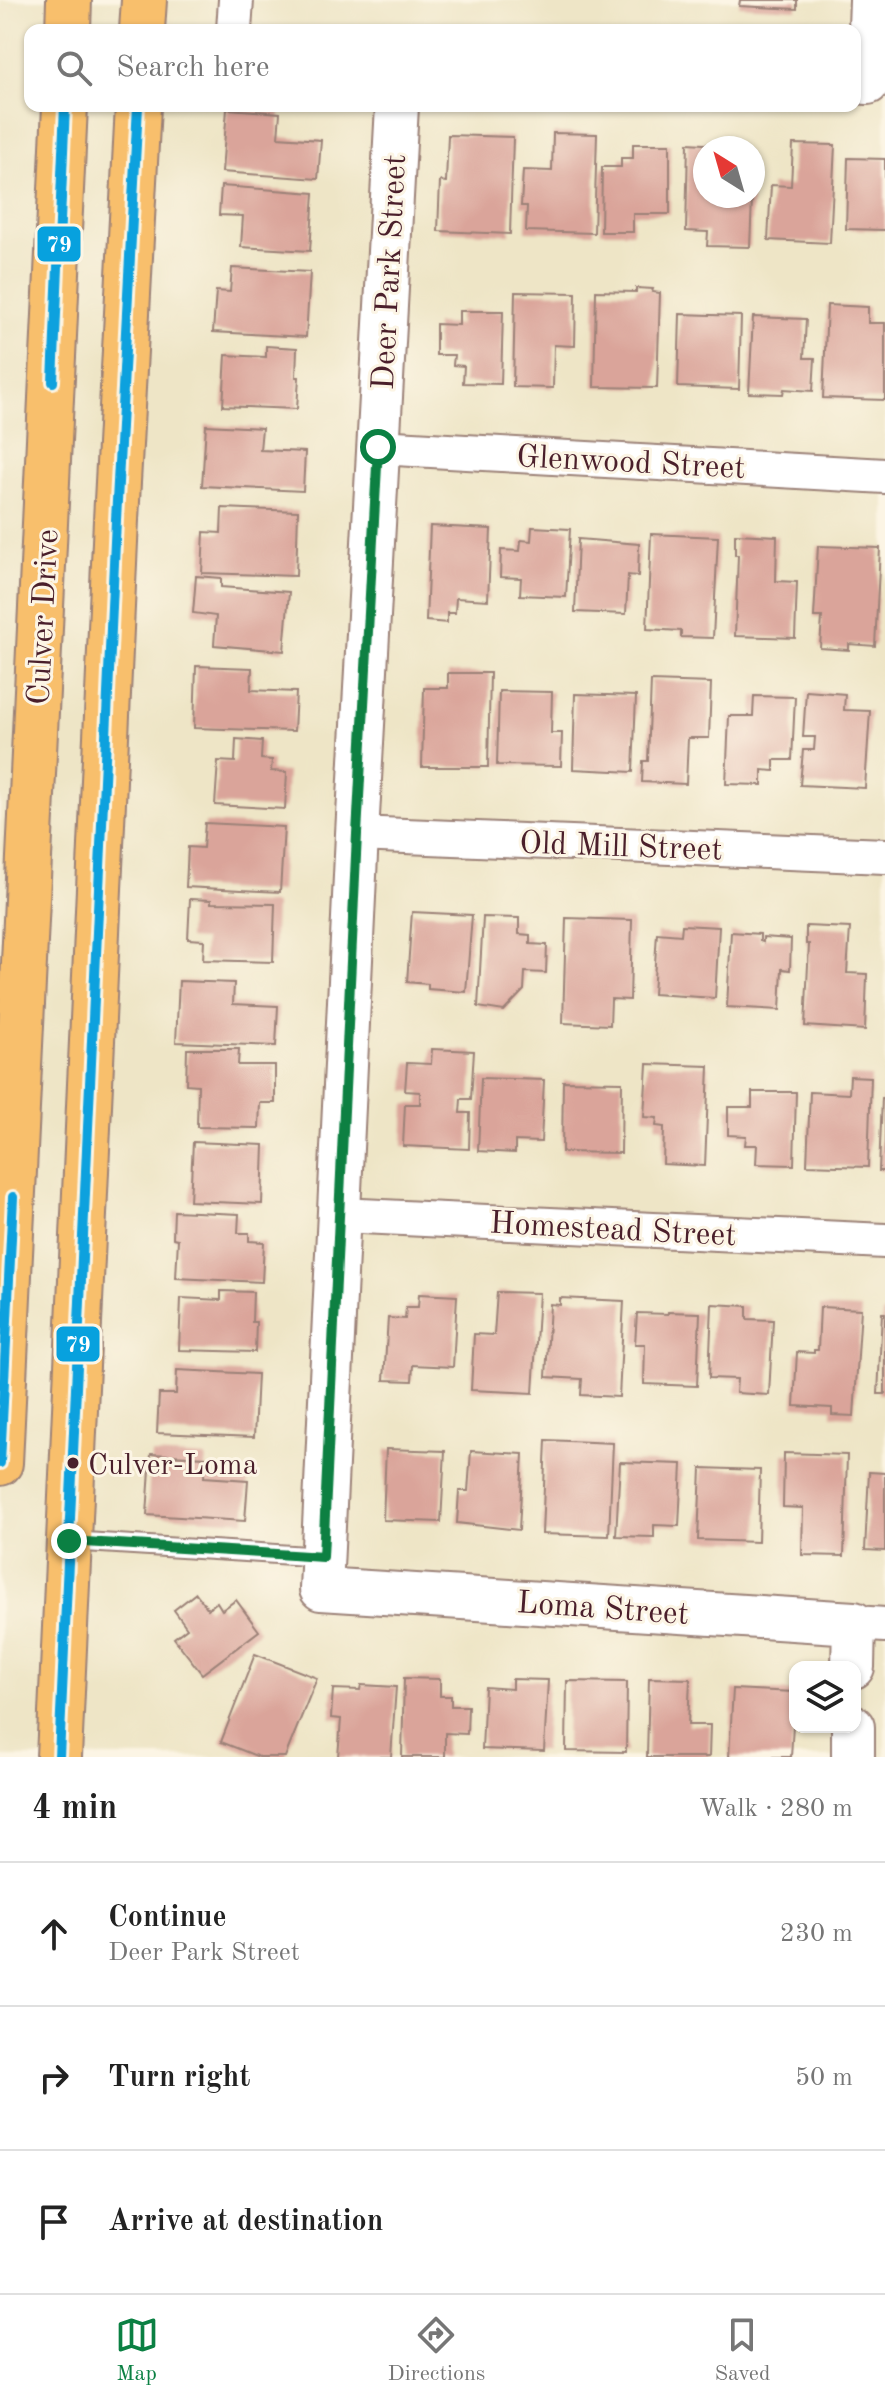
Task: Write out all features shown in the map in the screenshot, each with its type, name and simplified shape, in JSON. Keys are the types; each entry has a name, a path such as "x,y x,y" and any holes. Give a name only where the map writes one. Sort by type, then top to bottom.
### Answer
{"main road":[{"path":"68,24 69,0"},
{"path":"142,24 144,0"},
{"name":"Culver Drive","path":"0,1463 65,112"},
{"path":"59,1757 138,112"}],"street":[{"path":"234,24 236,0"},
{"path":"869,83 871,0"},
{"name":"Deer Park Street","path":"322,1573 357,834 397,112"},
{"name":"Glenwood Street","path":"378,447 885,476"},
{"name":"Old Mill Street","path":"357,834 885,856"},
{"name":"Homestead Street","path":"340,1215 885,1241"},
{"name":"Loma Street","path":"322,1573 870,1624"},
{"path":"855,1661 870,1624"},
{"path":"853,1733 853,1757"}],"lane":[{"path":"69,1541 322,1573"}],"building":[{"path":"740,0 797,0 797,9 739,6"},
{"path":"227,112 280,113 278,137 321,140 318,179 222,172"},
{"path":"553,133 597,134 594,233 526,231 527,206 521,206 523,170 552,171"},
{"path":"448,135 513,137 510,234 438,231 440,181 446,182"},
{"path":"688,143 693,143 693,208 752,208 750,247 707,246 708,232 686,231"},
{"path":"633,144 670,144 670,214 633,214 633,232 601,232 602,167 621,167 621,158 633,158"},
{"path":"793,144 835,145 830,243 768,240 771,185 791,186"},
{"path":"848,158 885,159 885,230 846,229"},
{"path":"221,186 314,193 310,251 241,247 243,216 219,215"},
{"path":"232,268 310,272 306,337 213,332 216,291 230,292"},
{"path":"636,288 653,289 652,292 660,293 657,388 594,387 596,291 636,292"},
{"path":"515,292 576,293 575,346 554,345 553,388 513,387"},
{"path":"827,305 868,307 868,323 885,323 885,400 823,398"},
{"path":"459,311 503,311 501,384 463,383 464,366 453,365 454,355 436,355 436,324 459,325"},
{"path":"680,314 741,316 739,389 678,387"},
{"path":"753,317 806,319 804,358 815,358 813,391 784,389 783,394 749,393"},
{"path":"266,346 297,348 297,409 223,406 226,355 266,357"},
{"path":"206,425 262,428 260,450 305,452 303,491 202,486"},
{"path":"222,508 298,511 296,576 202,573 204,532 221,533"},
{"path":"430,526 491,529 488,600 456,598 455,613 447,613 447,623 426,621"},
{"path":"532,527 570,529 566,597 520,595 521,578 500,577 501,550 520,551 521,540 531,541"},
{"path":"651,534 718,537 713,638 681,637 681,631 647,629"},
{"path":"735,534 777,536 776,581 797,582 795,638 735,636 738,555 735,555"},
{"path":"578,539 639,544 638,576 628,575 626,614 575,612"},
{"path":"818,546 880,548 875,646 849,644 849,650 820,648 822,617 814,617"},
{"path":"196,576 221,578 221,587 289,592 284,651 214,645 216,616 193,613"},
{"path":"196,666 252,668 251,690 296,692 294,731 194,728"},
{"path":"448,673 490,673 488,767 422,767 424,688 448,688"},
{"path":"651,681 711,683 709,738 688,738 686,784 642,782 643,761 648,761"},
{"path":"499,691 552,692 551,733 562,733 561,766 497,765"},
{"path":"806,691 845,694 844,710 870,711 865,788 800,785 803,750 814,750 815,737 803,737"},
{"path":"575,694 636,696 633,772 573,769"},
{"path":"754,696 795,697 792,760 774,760 774,771 762,770 762,785 726,784 729,716 753,716"},
{"path":"236,739 262,741 261,759 272,760 271,771 287,772 285,809 215,805 218,761 235,762"},
{"path":"205,823 284,827 280,892 186,887 188,847 203,848"},
{"path":"190,899 211,900 211,903 275,904 273,962 203,960 204,940 188,939"},
{"path":"412,912 472,915 466,992 428,989 428,984 407,982"},
{"path":"483,917 519,918 519,934 530,935 530,944 547,945 546,973 525,972 524,990 504,1011 478,1007"},
{"path":"566,918 632,920 630,1000 611,999 610,1025 563,1023"},
{"path":"682,925 719,927 715,998 653,994 657,933 681,935"},
{"path":"806,926 850,928 847,973 867,974 865,1030 805,1026 809,944 806,944"},
{"path":"731,932 760,934 760,941 763,942 763,937 791,939 790,970 782,969 780,1010 727,1007"},
{"path":"179,981 234,983 233,1004 278,1006 276,1046 176,1042"},
{"path":"187,1049 239,1049 238,1065 275,1065 275,1103 260,1103 259,1128 197,1127 198,1085 186,1084"},
{"path":"432,1049 474,1051 471,1099 461,1099 460,1113 470,1113 469,1149 403,1146 405,1104 420,1104 420,1092 405,1091 407,1063 431,1064"},
{"path":"647,1064 709,1066 705,1166 663,1164 664,1127 656,1126 657,1118 644,1117"},
{"path":"850,1076 871,1077 868,1167 807,1165 810,1092 849,1094"},
{"path":"481,1078 544,1080 541,1142 515,1141 515,1153 478,1151"},
{"path":"563,1081 622,1082 621,1153 562,1152"},
{"path":"752,1092 796,1092 794,1165 756,1164 757,1145 745,1145 746,1136 728,1135 728,1107 752,1107"},
{"path":"882,1098 885,1098 885,1171 879,1171"},
{"path":"193,1142 264,1145 262,1204 190,1201"},
{"path":"174,1211 239,1214 238,1233 249,1233 249,1241 264,1242 262,1282 176,1278 178,1239 173,1238"},
{"path":"221,1291 253,1292 255,1352 179,1350 181,1298 221,1300"},
{"path":"497,1292 539,1293 533,1393 471,1390 474,1334 494,1335"},
{"path":"419,1294 457,1296 453,1367 413,1365 412,1381 384,1380 388,1318 405,1319 406,1307 418,1307"},
{"path":"560,1298 624,1301 619,1397 581,1395 582,1379 546,1377 550,1304 560,1305"},
{"path":"712,1304 747,1306 747,1319 773,1320 769,1395 736,1393 737,1379 709,1378"},
{"path":"820,1307 861,1309 854,1416 832,1415 832,1408 794,1406 797,1352 814,1353 818,1350"},
{"path":"637,1313 700,1313 697,1386 644,1384 645,1344 635,1344"},
{"path":"882,1313 885,1313 885,1394 878,1394"},
{"path":"177,1370 257,1374 254,1437 157,1433 159,1394 176,1394"},
{"path":"546,1440 613,1443 609,1536 542,1534"},
{"path":"386,1449 445,1451 441,1522 383,1520"},
{"path":"471,1451 523,1454 519,1530 457,1523 459,1491 468,1491"},
{"path":"784,1453 847,1455 844,1556 802,1555 803,1508 783,1507"},
{"path":"151,1454 206,1457 204,1477 248,1480 245,1521 147,1515"},
{"path":"620,1462 682,1464 679,1526 654,1525 654,1537 616,1536"},
{"path":"701,1468 760,1470 758,1542 698,1540"},
{"path":"869,1472 885,1473 885,1551 865,1550"},
{"path":"196,1593 208,1609 217,1602 222,1610 236,1600 259,1631 202,1674 174,1638 187,1628 174,1610"},
{"path":"255,1654 317,1678 285,1757 259,1757 221,1742"},
{"path":"404,1678 440,1679 440,1696 451,1696 451,1706 468,1706 467,1734 445,1733 445,1757 402,1757"},
{"path":"649,1678 690,1679 688,1725 710,1725 709,1757 647,1757"},
{"path":"512,1679 548,1680 544,1751 482,1749 485,1687 512,1689"},
{"path":"567,1681 627,1682 626,1752 566,1751"},
{"path":"361,1685 396,1687 391,1757 338,1757 341,1719 331,1718 333,1689 360,1690"},
{"path":"733,1689 789,1692 791,1757 729,1757"}],"transit line":[{"name":"79","path":"53,382 65,112"},
{"name":"79","path":"59,1757 138,112"},
{"name":"79","path":"0,1463 13,1197"}],"place":[{"name":"Culver-Loma","path":"73,1463"}],"route":[{"path":"69,1541 323,1557 378,447"}]}
